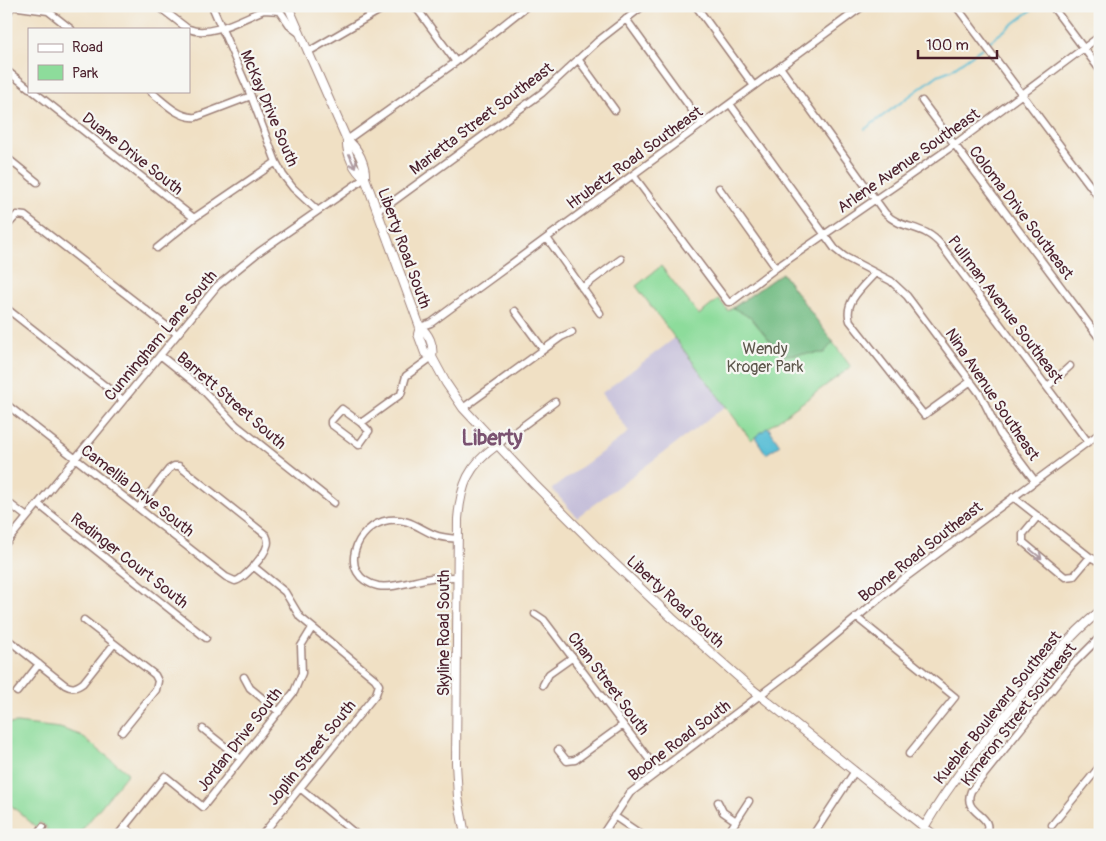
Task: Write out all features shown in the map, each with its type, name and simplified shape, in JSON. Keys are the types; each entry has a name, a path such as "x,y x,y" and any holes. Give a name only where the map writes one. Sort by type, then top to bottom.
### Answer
{"main road":[{"name":"Liberty Road South","path":"288,6 347,140 353,144 365,170 365,178 420,327 426,332 433,349 432,357 446,383 463,408 618,567 689,634 760,696 934,835"},
{"name":"Skyline Road South","path":"465,835 458,797 456,764 459,499 465,481 474,465 497,445"},
{"name":"Kuebler Boulevard Southeast","path":"920,835 953,781 1041,670 1070,637 1100,610"}],"street":[{"path":"158,6 187,28"},
{"name":"McKay Drive South","path":"212,6 251,96 276,162 293,188 317,210"},
{"path":"308,52 386,6"},
{"path":"416,6 456,62"},
{"path":"347,140 456,62 527,6"},
{"name":"Marietta Street Southeast","path":"378,210 542,93 578,59 643,6"},
{"path":"696,6 754,86"},
{"path":"956,6 1100,199"},
{"path":"1052,6 1100,70"},
{"path":"6,17 11,7 50,8 70,28"},
{"name":"Hrubetz Road Southeast","path":"420,327 431,323 861,7"},
{"path":"190,30 206,32 266,8 280,12 291,27 299,33"},
{"path":"626,19 702,124"},
{"name":"Arlene Avenue Southeast","path":"633,175 729,302 954,145 1100,36"},
{"path":"578,59 615,110"},
{"name":"Pullman Avenue Southeast","path":"780,67 890,218 896,222 925,231 936,238 1088,442"},
{"path":"6,70 28,87"},
{"name":"Duane Drive South","path":"34,92 194,218"},
{"path":"151,92 176,112 190,118 251,96"},
{"name":"Coloma Drive Southeast","path":"922,101 1100,339"},
{"name":"Nina Avenue Southeast","path":"730,104 834,249 845,257 876,272 908,296 980,394 1000,434 1035,481"},
{"path":"6,157 37,182"},
{"path":"156,248 194,218 276,162"},
{"name":"Cunningham Lane South","path":"6,543 209,295 226,278 317,210 365,178"},
{"path":"719,188 776,268"},
{"name":"Barrett Street South","path":"6,227 14,218 22,215 177,334"},
{"path":"546,238 600,313"},
{"path":"582,288 621,259"},
{"path":"876,272 850,303 847,310 848,316 924,415 971,381"},
{"path":"6,308 123,400"},
{"path":"515,311 544,349"},
{"path":"463,408 560,337 572,332"},
{"name":"Barrett Street South","path":"160,355 200,387 236,425 334,503"},
{"path":"361,423 401,394 406,376 432,357"},
{"path":"1047,387 1070,366"},
{"path":"497,445 555,402"},
{"name":"Camellia Drive South","path":"6,404 226,578 235,581 239,580 253,566"},
{"path":"342,409 361,423 369,431 359,445 331,424 335,415 342,409"},
{"name":"Boone Road Southeast","path":"760,696 898,583 1100,433"},
{"path":"138,508 169,469 179,466 266,535 268,539 267,548 253,566 285,592 296,613 312,628"},
{"path":"1014,496 1090,558 1100,562"},
{"path":"6,501 27,517"},
{"name":"Redinger Court South","path":"38,504 206,638"},
{"path":"1038,516 1023,534 1023,542 1064,577 1074,576 1090,558"},
{"path":"458,538 436,536 415,524 402,520 387,520 370,529 361,538 353,563 360,576 379,586 431,578 458,577"},
{"name":"Chan Street South","path":"535,614 544,620 658,772"},
{"path":"856,618 955,697 909,754"},
{"path":"84,620 155,675 158,680 156,690 122,732"},
{"name":"Joplin Street South","path":"262,835 376,694 379,685 375,679 312,628"},
{"name":"Jordan Drive South","path":"118,835 165,776 203,807 294,692 302,666 301,646 312,628"},
{"name":"Kimeron Street Southeast","path":"985,835 988,828 987,822 971,807 969,796 971,791 1072,665 1100,637"},
{"path":"6,638 65,685 76,688 83,683 114,644"},
{"path":"543,684 549,674 572,657"},
{"path":"17,692 39,664"},
{"path":"244,677 250,688 279,712"},
{"name":"Boone Road South","path":"602,835 630,793 760,696"},
{"path":"558,750 567,760 575,760 623,725"},
{"path":"203,729 241,759"},
{"path":"1052,825 1100,766"},
{"path":"813,835 855,771"},
{"path":"300,788 357,835"},
{"path":"727,835 750,801"},
{"path":"718,802 723,812 736,821"},
{"path":"614,816 642,835"},
{"path":"37,835 43,827"},
{"path":"125,827 134,835"}],"shaded area":[{"path":"675,338 726,406 577,517 552,489 629,432 602,393"}],"green space":[{"name":"Wendy Kroger Park","path":"661,266 699,315 719,299 728,311 782,273 851,367 751,440 636,286"},
{"path":"782,273 833,342 824,353 782,355 751,318 733,308"},
{"path":"17,723 60,728 80,735 128,773 78,835 43,835 47,828 40,822 36,827 6,801 6,724"}],"water":[{"path":"768,427 780,445 766,454 755,437"}],"waterway":[{"path":"989,42 1037,6"},
{"path":"865,129 938,75 951,70 982,48"}],"district":[{"name":"Liberty","path":"492,438"}]}
